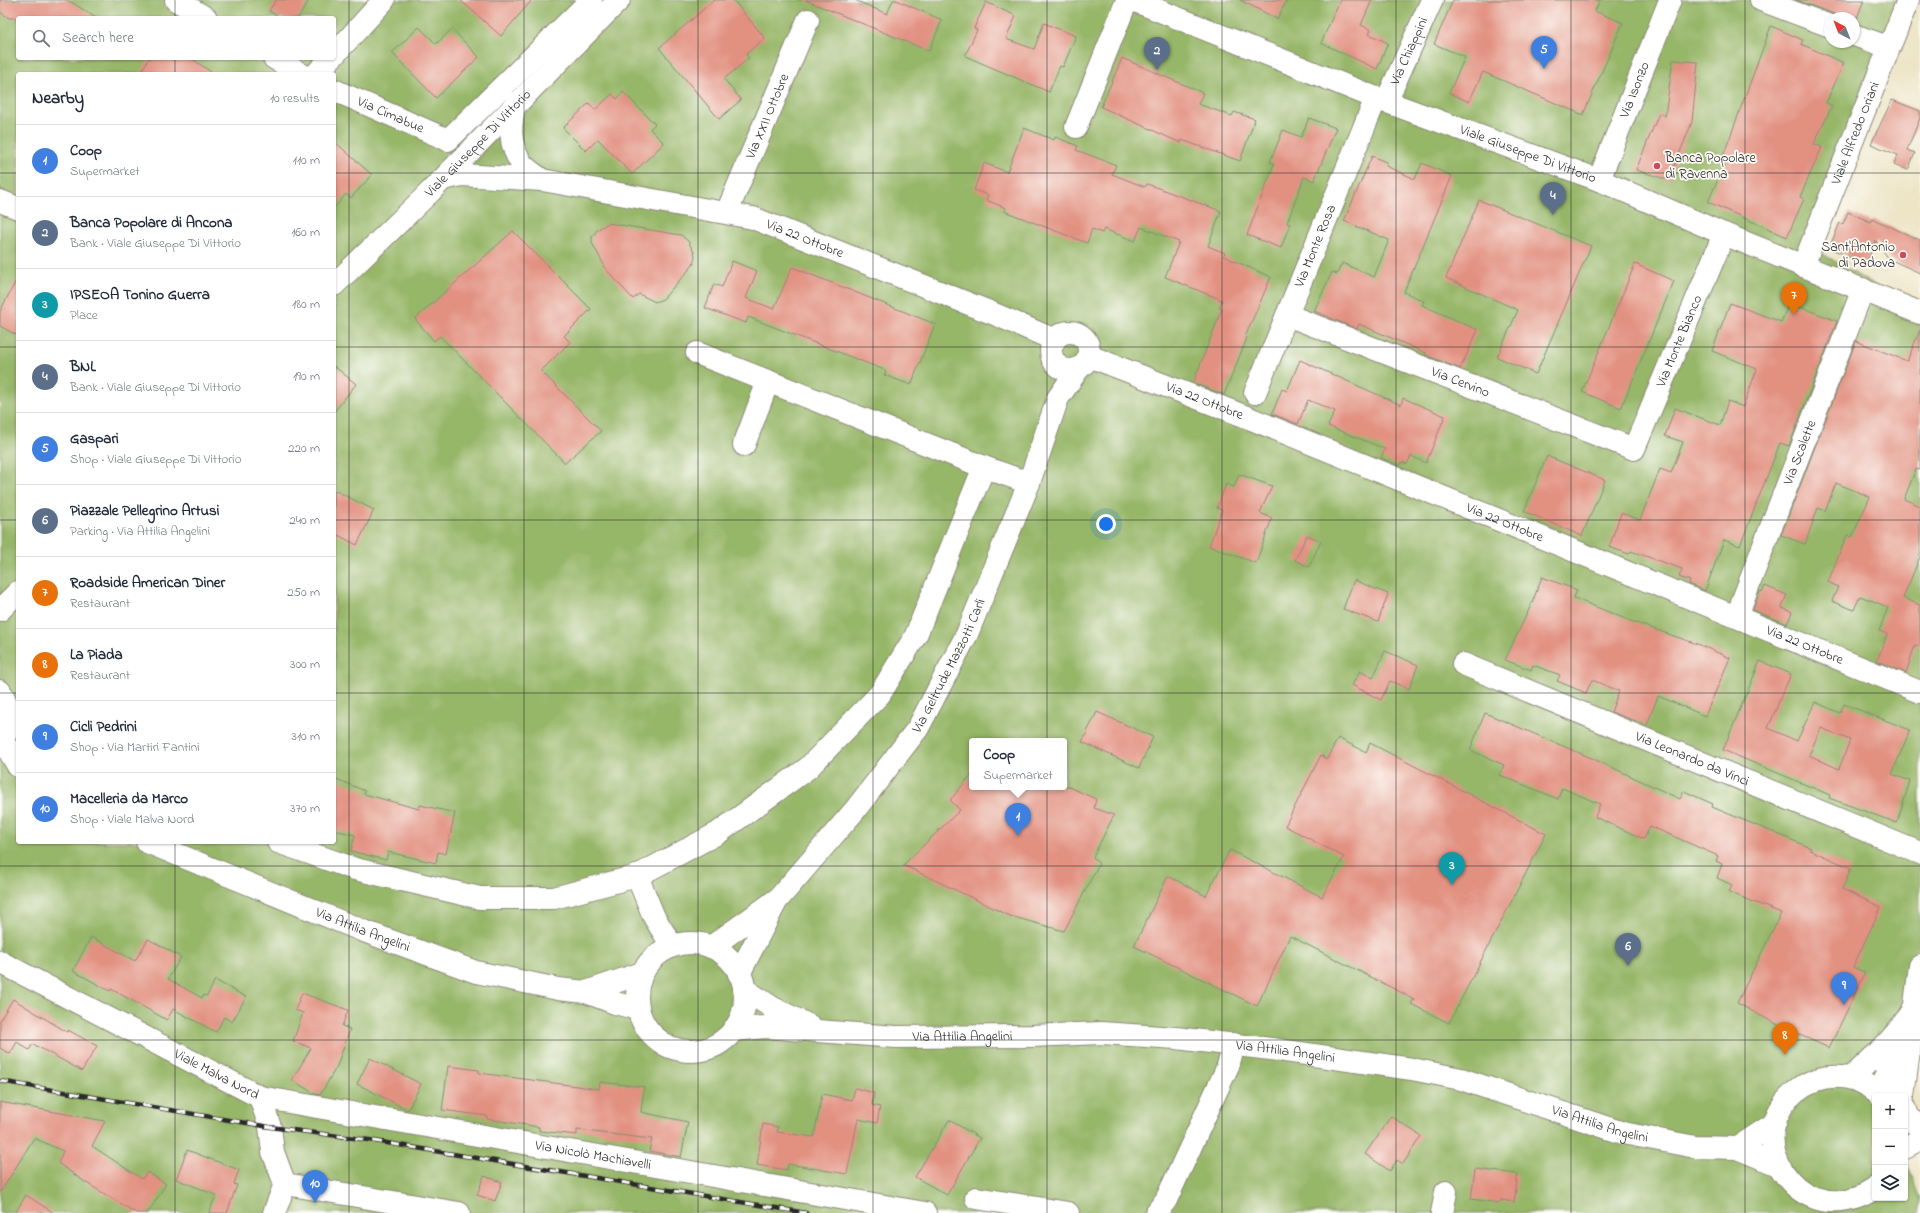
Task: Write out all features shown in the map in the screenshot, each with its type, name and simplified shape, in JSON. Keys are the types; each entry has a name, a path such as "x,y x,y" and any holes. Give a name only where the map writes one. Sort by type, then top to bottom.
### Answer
{"street":[{"path":"176,0 203,16"},
{"path":"336,52 384,0"},
{"name":"Viale Giuseppe Di Vittorio","path":"448,140 591,0"},
{"name":"Viale Giuseppe Di Vittorio","path":"336,283 443,179 515,104 619,0"},
{"path":"1076,127 1127,0"},
{"name":"Viale Giuseppe Di Vittorio","path":"1133,0 1381,100 1599,180 1724,234 1920,313"},
{"name":"Via Chiappini","path":"1381,100 1432,0"},
{"name":"Via Isonzo","path":"1599,180 1670,0"},
{"path":"1761,0 1824,24"},
{"name":"Viale Alfredo Oriani","path":"1803,266 1908,0"},
{"name":"Via XXII Ottobre","path":"727,212 808,20"},
{"path":"1860,37 1888,48"},
{"path":"277,60 298,72"},
{"path":"318,72 329,60"},
{"name":"Via Cimabue","path":"336,91 448,140"},
{"name":"Via Monte Rosa","path":"1255,393 1287,315 1381,100"},
{"path":"515,104 510,125 512,142 522,164 542,180"},
{"name":"Via 22 Ottobre","path":"443,179 462,175 542,180 727,212 753,218 992,313 1055,340"},
{"path":"0,201 16,207"},
{"name":"Via Monte Bianco","path":"1634,449 1724,234"},
{"name":"Via Scalette","path":"1738,616 1742,602 1863,289"},
{"name":"Via Cervino","path":"1287,315 1634,449"},
{"path":"1068,332 1076,333 1082,336 1087,342 1089,349 1084,362 1067,370 1055,363 1052,356 1052,348 1055,340 1060,335 1068,332"},
{"path":"697,353 984,467 1029,483"},
{"name":"Via 22 Ottobre","path":"1084,362 1244,416 1738,616 1920,692"},
{"name":"Via Geltrude Mazzotti Carli","path":"711,947 779,898 855,810 918,728 968,634 1029,483 1058,398 1084,362"},
{"name":"Via Geltrude Mazzotti Carli","path":"1055,363 1058,398"},
{"path":"744,445 768,381"},
{"path":"284,844 355,869 480,898 554,898 637,876 718,833 808,768 880,694 916,635 984,467"},
{"name":"Via Leonardo da Vinci","path":"1463,664 1920,853"},
{"path":"0,691 8,709 8,725 2,743 16,763"},
{"path":"0,770 16,776"},
{"name":"Via Attilia Angelini","path":"152,844 361,930 476,972 586,992 615,1003 638,1009"},
{"path":"637,876 654,917 672,946"},
{"name":"Via Geltrude Mazzotti Carli","path":"742,981 779,898"},
{"path":"692,944 711,947 723,954 732,963 742,981 744,1003 741,1017 734,1030 723,1040 709,1048 694,1051 679,1050 665,1045 652,1035 643,1023 638,1009 637,990 642,972 660,952 672,946 692,944"},
{"name":"Viale Malva Nord","path":"0,962 260,1098 270,1127 273,1152 285,1184"},
{"path":"1886,1093 1884,1080 1908,1017 1920,966"},
{"name":"Via Attilia Angelini","path":"586,992 642,972"},
{"name":"Via Attilia Angelini","path":"742,981 773,1008 822,1032"},
{"path":"1851,1078 1874,1057 1908,1017"},
{"path":"1903,1093 1908,1017"},
{"name":"Via Attilia Angelini","path":"734,1030 765,1027 896,1037 1031,1036 1102,1033 1234,1044 1412,1069 1447,1076 1495,1090 1623,1133 1695,1147 1737,1148 1778,1165"},
{"path":"1156,1213 1166,1200 1228,1066 1234,1044"},
{"path":"1866,1199 1845,1202 1829,1207 1806,1195 1790,1182 1778,1165 1773,1144 1775,1123 1783,1105 1796,1090 1812,1080 1832,1076 1851,1078 1871,1086 1879,1093"},
{"name":"Via Nicolò Machiavelli","path":"260,1098 925,1213"},
{"path":"1908,1116 1920,1128"},
{"path":"1737,1148 1775,1123"},
{"path":"1908,1128 1920,1133"},
{"path":"1908,1146 1920,1140"},
{"path":"274,1213 285,1184 459,1213"},
{"path":"976,1198 1068,1213"}],"green space":[{"path":"0,0 1912,0 1810,246 1920,313 1920,933 1888,1093 1872,1093 1872,1201 1908,1201 1908,1164 1920,1200 1920,1213 0,1213"}],"building":[{"path":"0,0 68,0 93,16 16,16 16,18 9,18 0,12"},
{"path":"276,0 309,0 299,16 278,16 269,11"},
{"path":"460,0 532,0 501,36"},
{"path":"714,0 733,0 765,38 746,54 749,58 724,79 741,100 719,119 659,48"},
{"path":"805,0 855,0 887,14 893,0 896,0 942,20 929,51"},
{"path":"1240,0 1287,0 1277,19"},
{"path":"1340,0 1372,0 1361,25 1371,30 1369,34 1388,43 1377,69 1321,43"},
{"path":"1453,0 1600,0 1595,11 1623,23 1583,115 1483,72 1469,102 1449,93 1465,57 1434,44"},
{"path":"1796,0 1864,0 1859,12 1829,12"},
{"path":"986,2 1016,16 1006,39 1034,49 1044,23 1076,36 1063,67 1060,66 1049,92 965,56 977,30 974,28"},
{"path":"1771,26 1803,40 1801,44 1844,63 1826,103 1832,106 1814,144 1822,147 1800,197 1804,199 1787,237 1708,202 1726,161 1722,159"},
{"path":"419,27 436,44 452,29 479,57 436,98 392,53"},
{"path":"1122,58 1203,93 1198,104 1232,116 1234,112 1255,119 1240,161 1182,140 1181,143 1101,107"},
{"path":"148,60 194,60 211,72 141,72"},
{"path":"1673,60 1698,62 1692,122 1669,180 1636,170 1659,113 1665,116"},
{"path":"623,92 655,124 650,129 664,143 632,174 598,139 586,151 563,128 589,103 595,110 612,94 617,99"},
{"path":"1892,100 1920,111 1920,118 1907,150 1915,153 1908,170 1894,164 1898,155 1871,144"},
{"path":"1309,118 1336,128 1314,181 1304,177 1287,223 1290,224 1281,248 1247,235 1274,164 1270,162 1283,130 1301,137"},
{"path":"1024,128 1054,140 1055,137 1078,146 1076,150 1116,165 1112,174 1145,187 1147,184 1221,211 1208,246 1225,253 1223,256 1271,277 1245,337 1247,338 1224,395 1193,383 1222,309 1219,308 1222,300 1165,277 1179,242 1141,227 1135,241 1104,229 1102,233 1092,229 1087,243 1004,211 1006,208 986,200 988,195 974,190 984,163 1007,172"},
{"path":"336,143 372,175 351,198 346,194 336,206"},
{"path":"1372,156 1388,163 1386,166 1415,179 1422,163 1452,176 1404,292 1424,301 1422,305 1478,330 1460,369 1425,355 1426,353 1359,324 1357,329 1314,311 1332,272 1337,274 1342,263 1374,277 1389,240 1344,221"},
{"path":"1479,200 1591,246 1536,374 1497,357 1518,310 1446,278"},
{"path":"1848,212 1871,222 1873,219 1920,240 1920,273 1889,259 1876,241 1866,264 1829,248 1840,223 1843,224"},
{"path":"608,223 681,235 688,241 694,252 695,256 693,265 663,299 655,302 639,294 633,299 603,266 604,265 592,243 592,237 597,230"},
{"path":"513,231 591,309 564,336 570,342 541,371 601,431 565,463 440,336 434,341 415,319"},
{"path":"732,261 757,271 746,298 774,309 792,267 935,324 911,385 884,375 886,371 882,369 748,317 746,323 705,308 714,284 722,287"},
{"path":"1635,264 1674,281 1621,408 1582,392"},
{"path":"16,281 16,335 0,326 0,311"},
{"path":"1730,303 1781,322 1789,303 1837,321 1789,446 1780,443 1740,546 1724,540 1705,591 1689,584 1690,581 1679,577 1682,569 1631,551 1629,554 1609,547 1621,513 1640,520 1660,469 1671,473 1683,442 1665,436 1675,408 1720,425 1728,401 1743,407 1757,369 1712,351"},
{"path":"1920,330 1920,470 1916,469 1904,499 1920,506 1920,557 1903,598 1920,605 1920,647 1915,645 1906,673 1877,661 1887,634 1879,631 1888,607 1860,596 1854,610 1832,601 1838,587 1828,582 1847,535 1852,537 1870,497 1836,483 1825,511 1818,508 1805,544 1781,535 1856,341 1907,361"},
{"path":"1300,360 1401,405 1403,398 1445,416 1426,463 1411,456 1407,464 1402,462 1400,466 1381,458 1385,449 1328,426 1335,411 1308,400 1298,424 1272,414 1282,389 1287,391"},
{"path":"336,368 356,384 336,409"},
{"path":"1547,456 1605,480 1582,536 1524,511"},
{"path":"1239,474 1272,486 1260,513 1272,518 1256,563 1209,546 1222,510 1217,508 1226,484 1234,487"},
{"path":"336,491 374,510 357,545 336,534"},
{"path":"1307,535 1321,541 1309,567 1295,560"},
{"path":"1542,577 1577,590 1574,598 1633,622 1700,645 1730,658 1705,716 1658,696 1647,725 1611,712 1619,691 1592,680 1586,693 1557,681 1560,675 1533,665 1531,670 1505,660 1532,603"},
{"path":"1354,580 1388,594 1378,622 1343,609"},
{"path":"1765,586 1787,595 1782,608 1792,612 1787,624 1753,610 1760,591 1762,592"},
{"path":"1385,651 1418,665 1409,689 1390,681 1381,700 1352,685 1360,671 1373,678"},
{"path":"1760,661 1791,674 1768,728 1797,741 1815,702 1840,713 1844,704 1910,730 1892,774 1910,781 1897,823 1829,798 1830,795 1723,750","holes":["1821,728 1850,740 1839,769 1809,755"]},
{"path":"1097,712 1153,737 1139,768 1082,742"},
{"path":"1485,713 1596,760 1680,799 1684,791 1713,804 1712,807 1811,848 1810,850 1851,868 1842,889 1881,907 1853,967 1865,973 1829,1048 1782,1027 1737,1003 1781,913 1729,892 1732,885 1717,878 1722,864 1716,861 1718,856 1650,826 1644,839 1595,817 1600,804 1562,788 1558,799 1500,775 1504,765 1470,750"},
{"path":"1338,738 1366,752 1370,743 1546,834 1449,1023 1411,1004 1414,999 1290,936 1257,1006 1134,946 1168,876 1206,896 1230,850 1322,897 1344,857 1285,826 1321,755 1327,759"},
{"path":"969,778 969,790 1067,790 1067,787 1069,787 1096,799 1094,808 1114,815 1093,857 1099,864 1064,931 1010,916 903,865 960,810 950,800"},
{"path":"336,779 365,791 364,794 419,809 420,805 455,813 446,854 438,852 436,863 388,852 386,860 351,851 355,835 336,830"},
{"path":"91,937 135,961 148,939 181,957 168,979 202,998 204,995 207,996 215,980 246,997 232,1022 224,1017 216,1032 173,1009 167,1020 111,989 110,991 73,971"},
{"path":"302,993 348,1010 342,1026 350,1029 337,1066 320,1095 315,1094 292,1080 311,1048 293,1041 303,1013 295,1010"},
{"path":"13,999 67,1032 68,1030 97,1046 82,1071 33,1044 29,1050 17,1042 10,1054 0,1048 0,1020"},
{"path":"370,1058 421,1084 408,1110 357,1084"},
{"path":"448,1066 479,1070 479,1073 599,1089 600,1082 644,1087 641,1112 688,1122 681,1157 649,1151 652,1139 577,1130 577,1135 539,1131 539,1127 487,1119 487,1116 442,1110"},
{"path":"855,1088 874,1093 872,1105 880,1107 877,1123 858,1119 847,1174 788,1164 787,1170 757,1165 763,1124 778,1127 777,1132 814,1137 822,1094 852,1100"},
{"path":"0,1102 105,1121 92,1146 142,1179 147,1172 166,1184 148,1213 136,1213 85,1182 58,1163 63,1151 34,1138 0,1193"},
{"path":"1391,1116 1421,1136 1403,1164 1397,1160 1390,1171 1365,1154"},
{"path":"949,1120 980,1138 947,1195 915,1177"},
{"path":"187,1150 239,1170 234,1184 237,1185 227,1213 209,1213 216,1195 176,1179"},
{"path":"1475,1169 1518,1174 1514,1202 1501,1200 1500,1203 1471,1199"},
{"path":"484,1176 502,1182 495,1201 477,1195"},
{"path":"26,1195 54,1213 15,1213"}],"railway":[{"path":"0,1081 270,1127 369,1140 806,1213"}],"place":[{"name":"Gaspari","path":"1544,69"},
{"name":"Banca Popolare di Ancona","path":"1157,70"},
{"name":"Banca Popolare di Ravenna","path":"1657,166"},
{"name":"BNL","path":"1553,215"},
{"name":"Sant'Antonio di Padova","path":"1903,255"},
{"name":"Roadside American Diner","path":"1794,315"},
{"name":"Coop","path":"1018,836"},
{"name":"IPSEOA Tonino Guerra","path":"1452,885"},
{"name":"Piazzale Pellegrino Artusi","path":"1628,966"},
{"name":"Cicli Pedrini","path":"1844,1005"},
{"name":"La Piada","path":"1785,1055"},
{"name":"Macelleria da Marco","path":"315,1203"}]}
